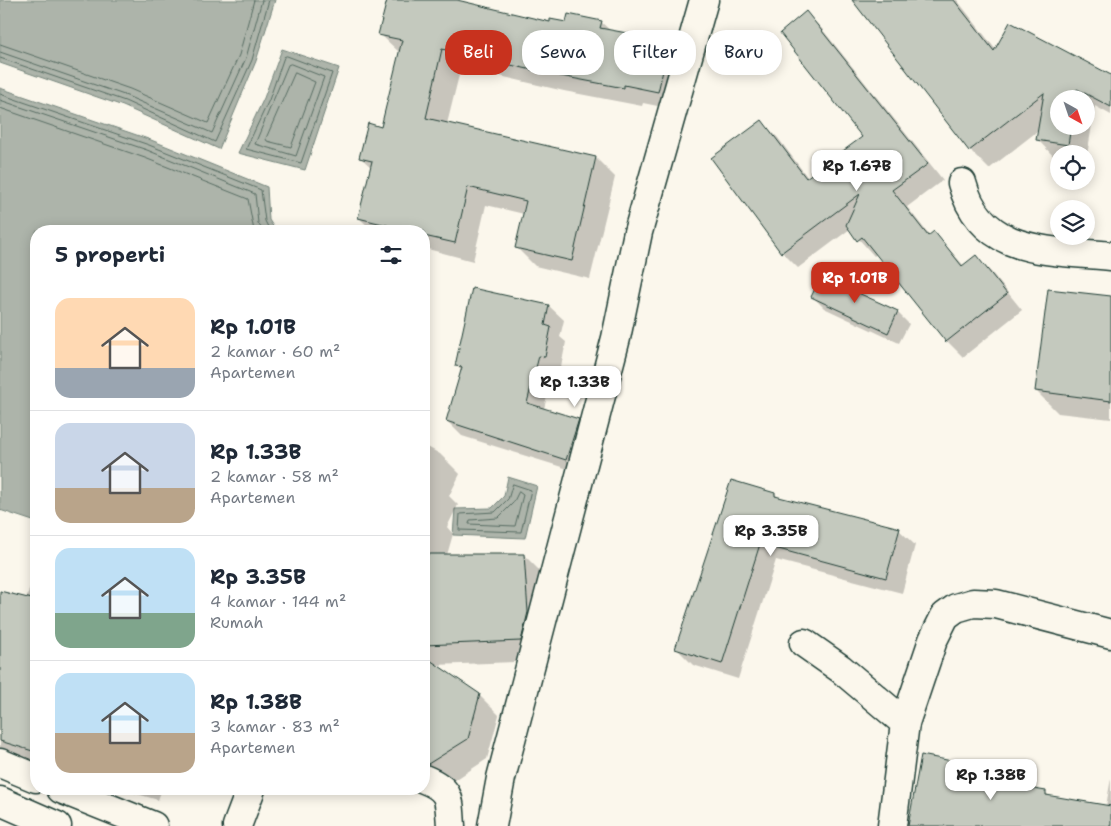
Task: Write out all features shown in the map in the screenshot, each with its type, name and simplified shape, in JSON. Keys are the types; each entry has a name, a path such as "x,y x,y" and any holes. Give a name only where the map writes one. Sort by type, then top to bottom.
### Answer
{"main road":[{"path":"492,826 501,778 616,338 638,232 704,0"},
{"path":"962,183 966,197 983,224 1005,240 1028,248 1111,256"},
{"path":"892,826 905,723 933,640 945,616 956,608 973,603 996,604 1111,634"},
{"path":"804,642 842,669 905,723"},
{"path":"0,763 30,776"},
{"path":"430,782 440,786 450,800 451,826"},
{"path":"77,795 153,826"},
{"path":"237,826 249,795"},
{"path":"0,802 57,826"}],"water":[{"path":"0,0 275,0 256,61 219,149 123,106 0,63"},
{"path":"282,49 339,68 305,170 238,153 264,98"},
{"path":"0,88 151,140 267,187 269,220 272,225 30,225 30,520 0,510"},
{"path":"508,477 537,486 525,538 453,535 455,509 492,508 504,496"}],"building":[{"path":"387,0 457,0 550,22 550,19 566,22 568,14 602,21 600,28 614,31 614,75 662,75 658,92 624,85 624,88 556,75 604,75 604,30 522,30 522,68 512,65 512,30 445,30 445,50 442,49 426,118 596,157 572,261 515,248 526,201 468,187 455,243 430,237 430,225 387,225 358,218 372,161 359,158 368,123 381,127 402,40 378,35"},
{"path":"852,0 954,0 994,51 1010,22 1111,75 1111,107 1095,99 1095,90 1050,90 1050,135 1070,135 1068,145 1036,140 1044,93 969,151"},
{"path":"806,11 928,164 892,190 928,236 934,231 962,266 976,255 1007,294 946,342 862,237 857,241 846,225 860,194 781,253 711,158 762,120 806,178 862,137 782,36 782,31"},
{"path":"821,276 898,311 888,333 811,297"},
{"path":"472,288 549,305 545,325 551,327 545,357 539,356 527,403 579,419 566,460 446,421 462,367 455,366"},
{"path":"1048,289 1111,296 1111,401 1035,391"},
{"path":"731,480 775,493 775,496 900,528 886,578 760,544 722,664 675,649"},
{"path":"430,554 524,554 528,612 521,641 430,645"},
{"path":"0,591 30,598 30,750 0,741"},
{"path":"430,660 480,694 468,739 430,763"},
{"path":"921,755 983,767 980,780 1046,791 1046,795 1111,806 1111,826 908,826"}]}
